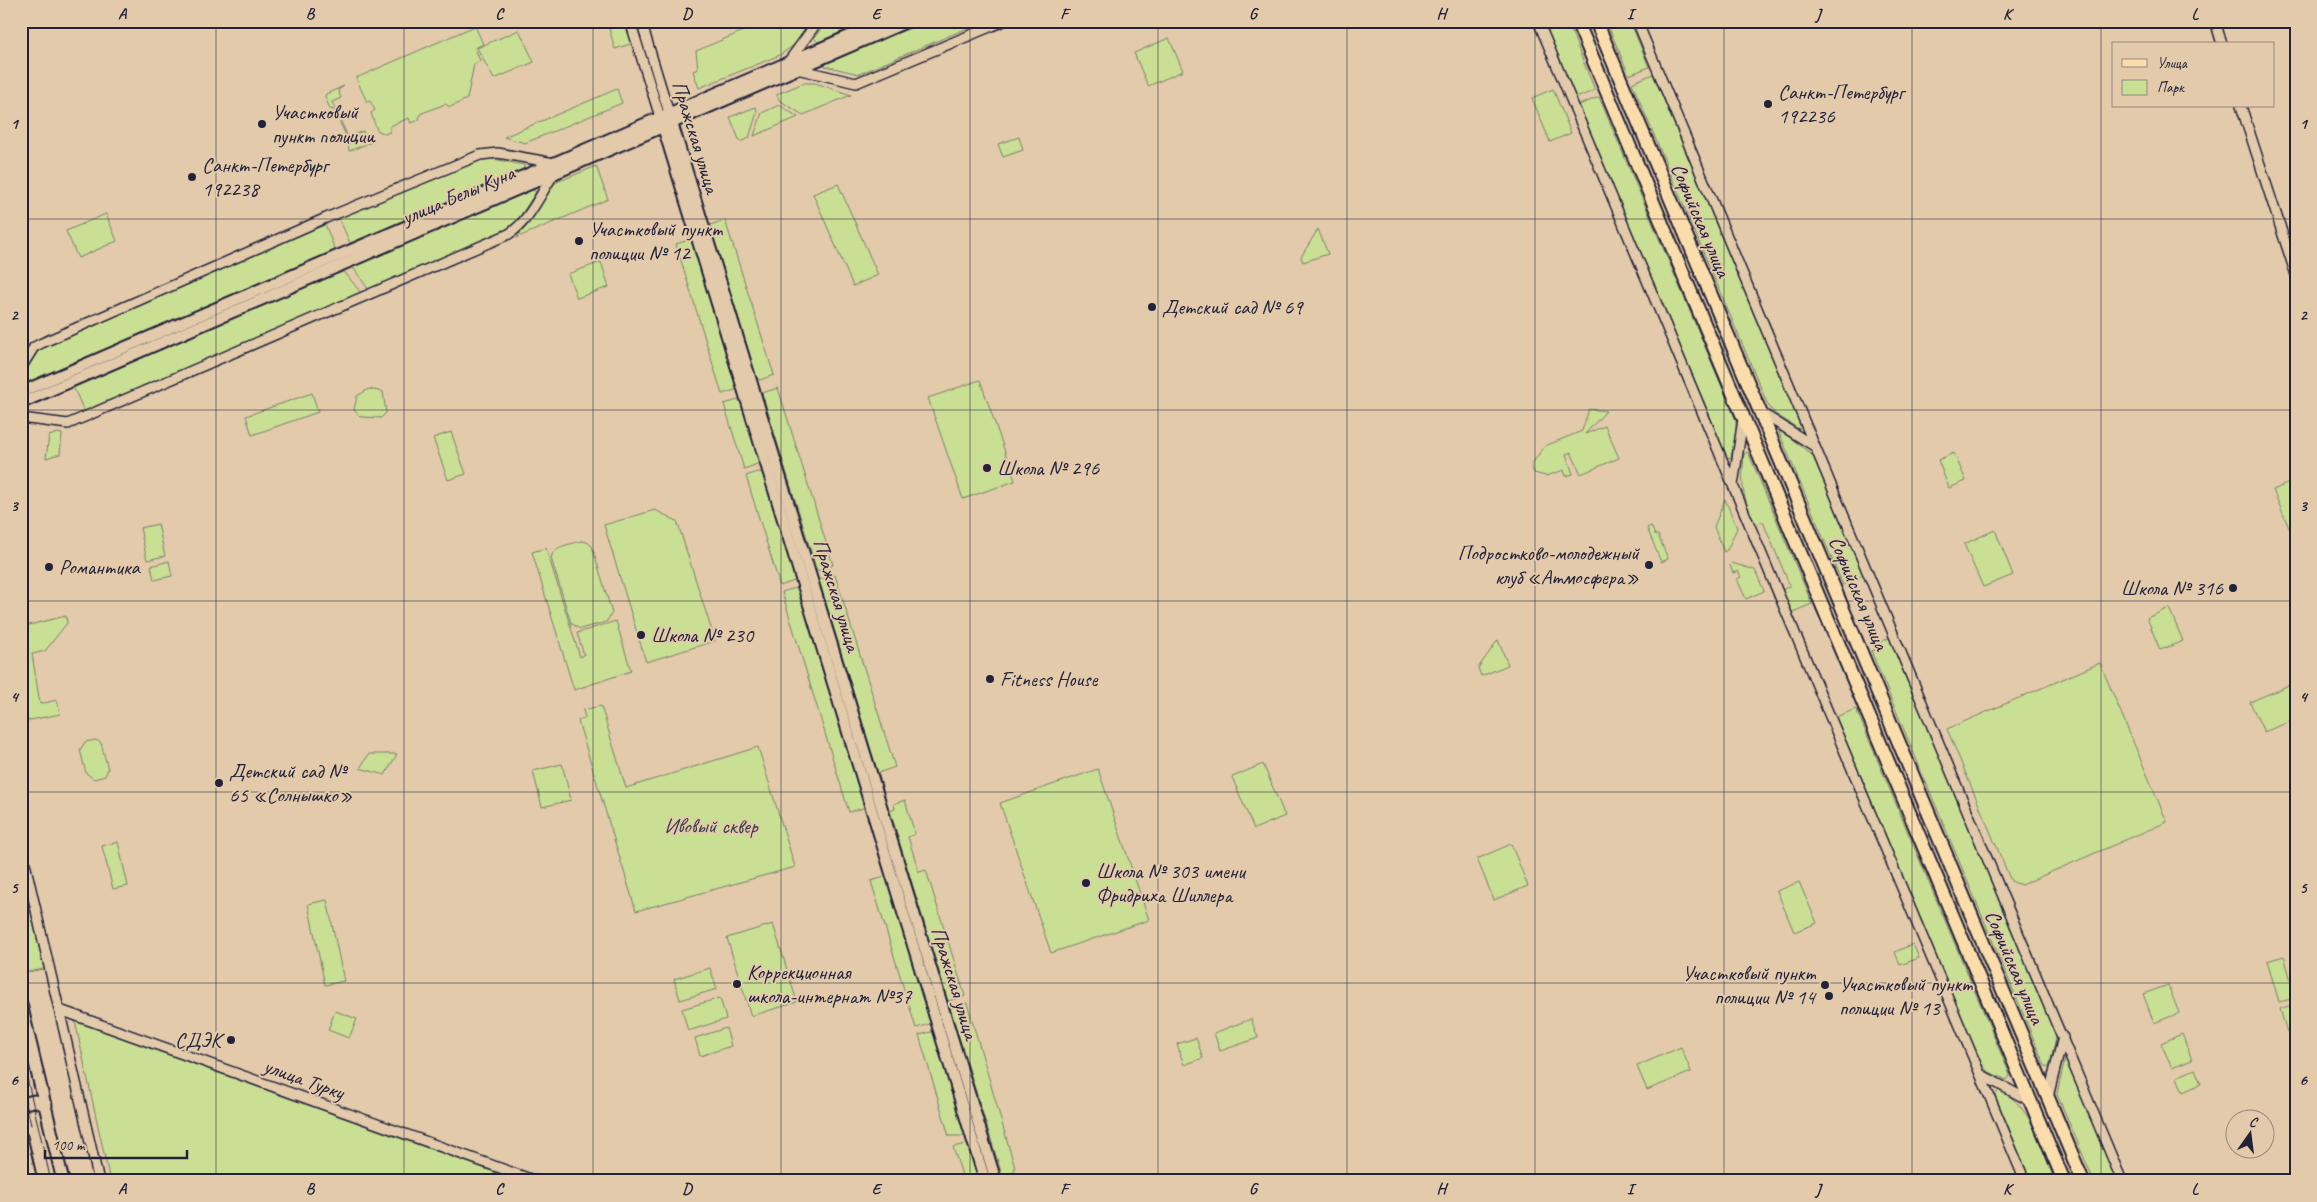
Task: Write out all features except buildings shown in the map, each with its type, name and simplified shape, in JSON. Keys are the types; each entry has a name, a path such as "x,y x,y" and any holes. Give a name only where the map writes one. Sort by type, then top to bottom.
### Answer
{"main road":[{"name":"Софийская улица","path":"1577,21 2064,1181"},
{"name":"Софийская улица","path":"1596,21 2083,1181"},
{"path":"1709,334 1725,328"},
{"path":"21,1004 63,1181"},
{"path":"21,1104 34,1100 46,1105"},
{"path":"21,1137 31,1181"}],"street":[{"name":"Пражская улица","path":"630,21 665,115"},
{"name":"Пражская улица","path":"641,21 668,126 986,1181"},
{"path":"818,21 793,65 856,83 1004,21"},
{"name":"улица Белы Куна","path":"21,402 668,126 884,21"},
{"name":"улица Белы Куна","path":"21,392 665,115 909,21"},
{"path":"1538,21 2025,1181"},
{"path":"1637,21 2122,1181"},
{"path":"2215,21 2221,42"},
{"path":"2242,108 2296,275"},
{"name":"Пражская улица","path":"668,126 996,1181"},
{"path":"21,368 34,348 42,343 317,222 480,155 498,153 554,163"},
{"path":"21,418 68,424 509,234 526,219 553,175"},
{"path":"1760,412 1815,446"},
{"path":"1733,486 1743,416"},
{"path":"21,846 99,1181"},
{"name":"улица Турку","path":"60,1010 536,1181"},
{"path":"2048,1097 2063,1037"},
{"path":"1980,1074 2031,1101"}],"green space":[{"path":"607,21 626,21 633,43 615,49"},
{"path":"767,21 814,21 794,45 780,55 699,88 693,71 698,69 696,51"},
{"path":"827,21 866,21 818,42 814,38"},
{"path":"924,21 984,21 859,74 825,66 827,63"},
{"path":"1544,21 1567,21 1595,90 1576,98"},
{"path":"1606,21 1630,21 1649,67 1629,75"},
{"path":"475,26 483,44 475,48 480,61 474,64 467,99 450,107 445,104 420,114 419,120 411,123 409,118 390,126 390,132 385,134 377,130 371,113 375,110 370,101 367,102 356,78"},
{"path":"519,30 534,62 494,79 477,48"},
{"path":"1169,38 1183,71 1148,86 1134,53"},
{"path":"1653,74 1801,426 1799,429 1774,413 1768,405 1632,83"},
{"path":"804,83 815,83 851,95 803,115 779,100 777,94"},
{"path":"344,86 338,90 341,98 332,102 348,137 363,131 365,136 371,133 374,141 349,151 348,140 334,110 330,109 325,97 326,94"},
{"path":"617,89 622,103 525,143 504,137"},
{"path":"1553,89 1571,133 1550,142 1532,98"},
{"path":"1599,97 1736,420 1736,432 1731,458 1727,457 1579,105"},
{"path":"779,105 798,117 754,136 762,113"},
{"path":"756,107 757,112 749,138 740,142 730,117"},
{"path":"1019,137 1023,150 1003,157 998,144"},
{"path":"488,158 524,165 524,169 350,243 339,218 474,161"},
{"path":"596,166 608,199 516,238 527,226 555,183"},
{"path":"838,184 878,275 853,286 813,194"},
{"path":"532,189 536,192 517,221 508,228 369,290 352,266"},
{"path":"106,214 117,241 78,258 66,231"},
{"path":"725,220 774,375 760,380 757,378 710,225"},
{"path":"325,224 335,250 21,386 23,374 29,362 47,344"},
{"path":"1318,229 1328,254 1303,262 1301,257"},
{"path":"692,239 738,389 722,394 676,244"},
{"path":"601,262 609,287 577,298 568,274"},
{"path":"343,270 361,293 84,411 73,386"},
{"path":"980,380 1015,481 963,499 928,398"},
{"path":"778,388 833,565 817,571 762,393"},
{"path":"369,389 383,392 386,413 381,418 361,417 354,410 357,396"},
{"path":"312,393 318,412 252,435 246,416"},
{"path":"742,399 760,461 744,469 724,404"},
{"path":"1589,409 1606,411 1585,434 1605,426 1619,458 1581,474 1571,452 1566,454 1573,474 1566,476 1564,470 1546,476 1534,473 1531,465 1545,446 1582,431"},
{"path":"1781,430 1813,456 1863,575 1843,585 1779,432"},
{"path":"451,432 466,474 448,480 433,438"},
{"path":"58,433 62,434 60,454 46,458 49,436"},
{"path":"1748,452 1812,604 1792,612 1782,590 1790,586 1763,522 1755,525 1745,498 1743,466 1744,454"},
{"path":"1954,453 1966,481 1949,488 1938,460"},
{"path":"757,472 764,473 797,580 780,586 746,476"},
{"path":"2296,480 2296,544 2273,490"},
{"path":"1725,499 1737,528 1727,550 1724,552 1714,527"},
{"path":"655,510 677,521 715,641 646,662 604,525"},
{"path":"158,524 165,556 147,560 140,528"},
{"path":"1651,526 1655,535 1658,535 1668,559 1661,562 1647,528"},
{"path":"1995,530 2013,575 1983,587 1964,544"},
{"path":"581,541 587,542 592,546 612,613 606,622 580,629 571,623 551,558 555,550"},
{"path":"546,548 580,657 584,655 577,633 616,621 631,671 574,690 532,552"},
{"path":"169,561 172,576 154,580 151,566"},
{"path":"1732,563 1755,570 1764,591 1746,599 1737,579 1741,577 1738,571 1733,573 1730,565"},
{"path":"835,575 895,767 878,773 819,580"},
{"path":"799,587 867,807 849,812 782,592"},
{"path":"2169,608 2183,641 2160,650 2147,618"},
{"path":"66,616 67,623 45,651 32,654 40,704 57,700 60,714 21,722 21,627"},
{"path":"1889,638 2056,1032 2049,1067 2045,1066 1871,651 1875,650 1874,645"},
{"path":"1498,640 1508,665 1481,676 1478,668"},
{"path":"2100,663 2167,822 2021,885 2011,881 1947,729"},
{"path":"2296,682 2296,719 2264,732 2250,702"},
{"name":"Ивовый сквер","path":"601,706 626,788 758,747 795,867 636,911 578,721 585,718 583,710"},
{"path":"1856,709 2008,1070 2010,1076 2007,1080 1987,1071 1981,1063 1836,717"},
{"path":"96,740 101,743 108,769 105,776 94,779 86,773 80,750 85,742"},
{"path":"369,754 397,754 385,775 360,768"},
{"path":"562,764 571,800 542,807 533,771"},
{"path":"1263,764 1285,816 1254,829 1232,777"},
{"path":"1098,769 1149,920 1051,953 1000,803"},
{"path":"905,800 915,834 908,837 919,872 926,870 965,996 948,1001 890,811 895,809 894,804"},
{"path":"118,842 128,886 113,889 102,846"},
{"path":"1511,844 1528,886 1494,900 1477,859"},
{"path":"21,870 44,969 22,973 21,942 24,942 21,922"},
{"path":"888,876 933,1023 916,1028 871,881"},
{"path":"1799,882 1817,923 1794,932 1777,891"},
{"path":"327,900 344,981 325,985 308,904"},
{"path":"773,924 797,1002 751,1016 727,938"},
{"path":"1913,944 1919,958 1900,965 1895,952"},
{"path":"2284,956 2296,998 2279,1002 2267,961"},
{"path":"710,968 717,989 680,1000 674,979"},
{"path":"2168,985 2179,1013 2154,1023 2143,994"},
{"path":"720,998 726,1019 688,1031 682,1009"},
{"path":"967,1003 1015,1168 1014,1172 1002,1175 950,1008"},
{"path":"2294,1004 2296,1030 2287,1032 2280,1009"},
{"path":"335,1011 357,1019 349,1038 328,1030"},
{"path":"1251,1019 1258,1038 1220,1051 1214,1033"},
{"path":"75,1021 93,1027 521,1181 110,1181"},
{"path":"726,1028 731,1046 700,1056 695,1038"},
{"path":"935,1031 967,1136 949,1136 919,1035"},
{"path":"2182,1034 2192,1060 2172,1068 2161,1043"},
{"path":"1196,1038 1203,1058 1184,1065 1177,1044"},
{"path":"1681,1047 1691,1072 1647,1090 1637,1066"},
{"path":"2065,1059 2117,1181 2094,1181 2057,1094"},
{"path":"2195,1069 2201,1084 2183,1092 2177,1077"},
{"path":"1999,1090 2011,1097 2028,1117 2055,1181 2031,1181 1995,1095"},
{"path":"970,1143 981,1181 964,1181 953,1147"}],"tram line":[{"path":"21,1052 51,1181"},
{"path":"22,1086 31,1125"}],"place":[{"name":"Санкт-Петербург 192236","path":"1768,104"},
{"name":"Участковый пункт полиции","path":"262,124"},
{"name":"Санкт-Петербург 192238","path":"192,177"},
{"name":"Участковый пункт полиции № 12","path":"579,241"},
{"name":"Детский сад № 69","path":"1152,307"},
{"name":"Школа № 296","path":"987,468"},
{"name":"Подростково-молодежный клуб «Атмосфера»","path":"1649,565"},
{"name":"Романтика","path":"49,567"},
{"name":"Школа № 316","path":"2233,588"},
{"name":"Школа № 230","path":"641,635"},
{"name":"Fitness House","path":"990,679"},
{"name":"Детский сад № 65 «Солнышко»","path":"219,783"},
{"name":"Школа № 303 имени Фридриха Шиллера","path":"1086,883"},
{"name":"Коррекционная школа-интернат №37","path":"737,984"},
{"name":"Участковый пункт полиции № 14","path":"1825,985"},
{"name":"Участковый пункт полиции № 13","path":"1829,996"},
{"name":"СДЭК","path":"231,1040"}]}
